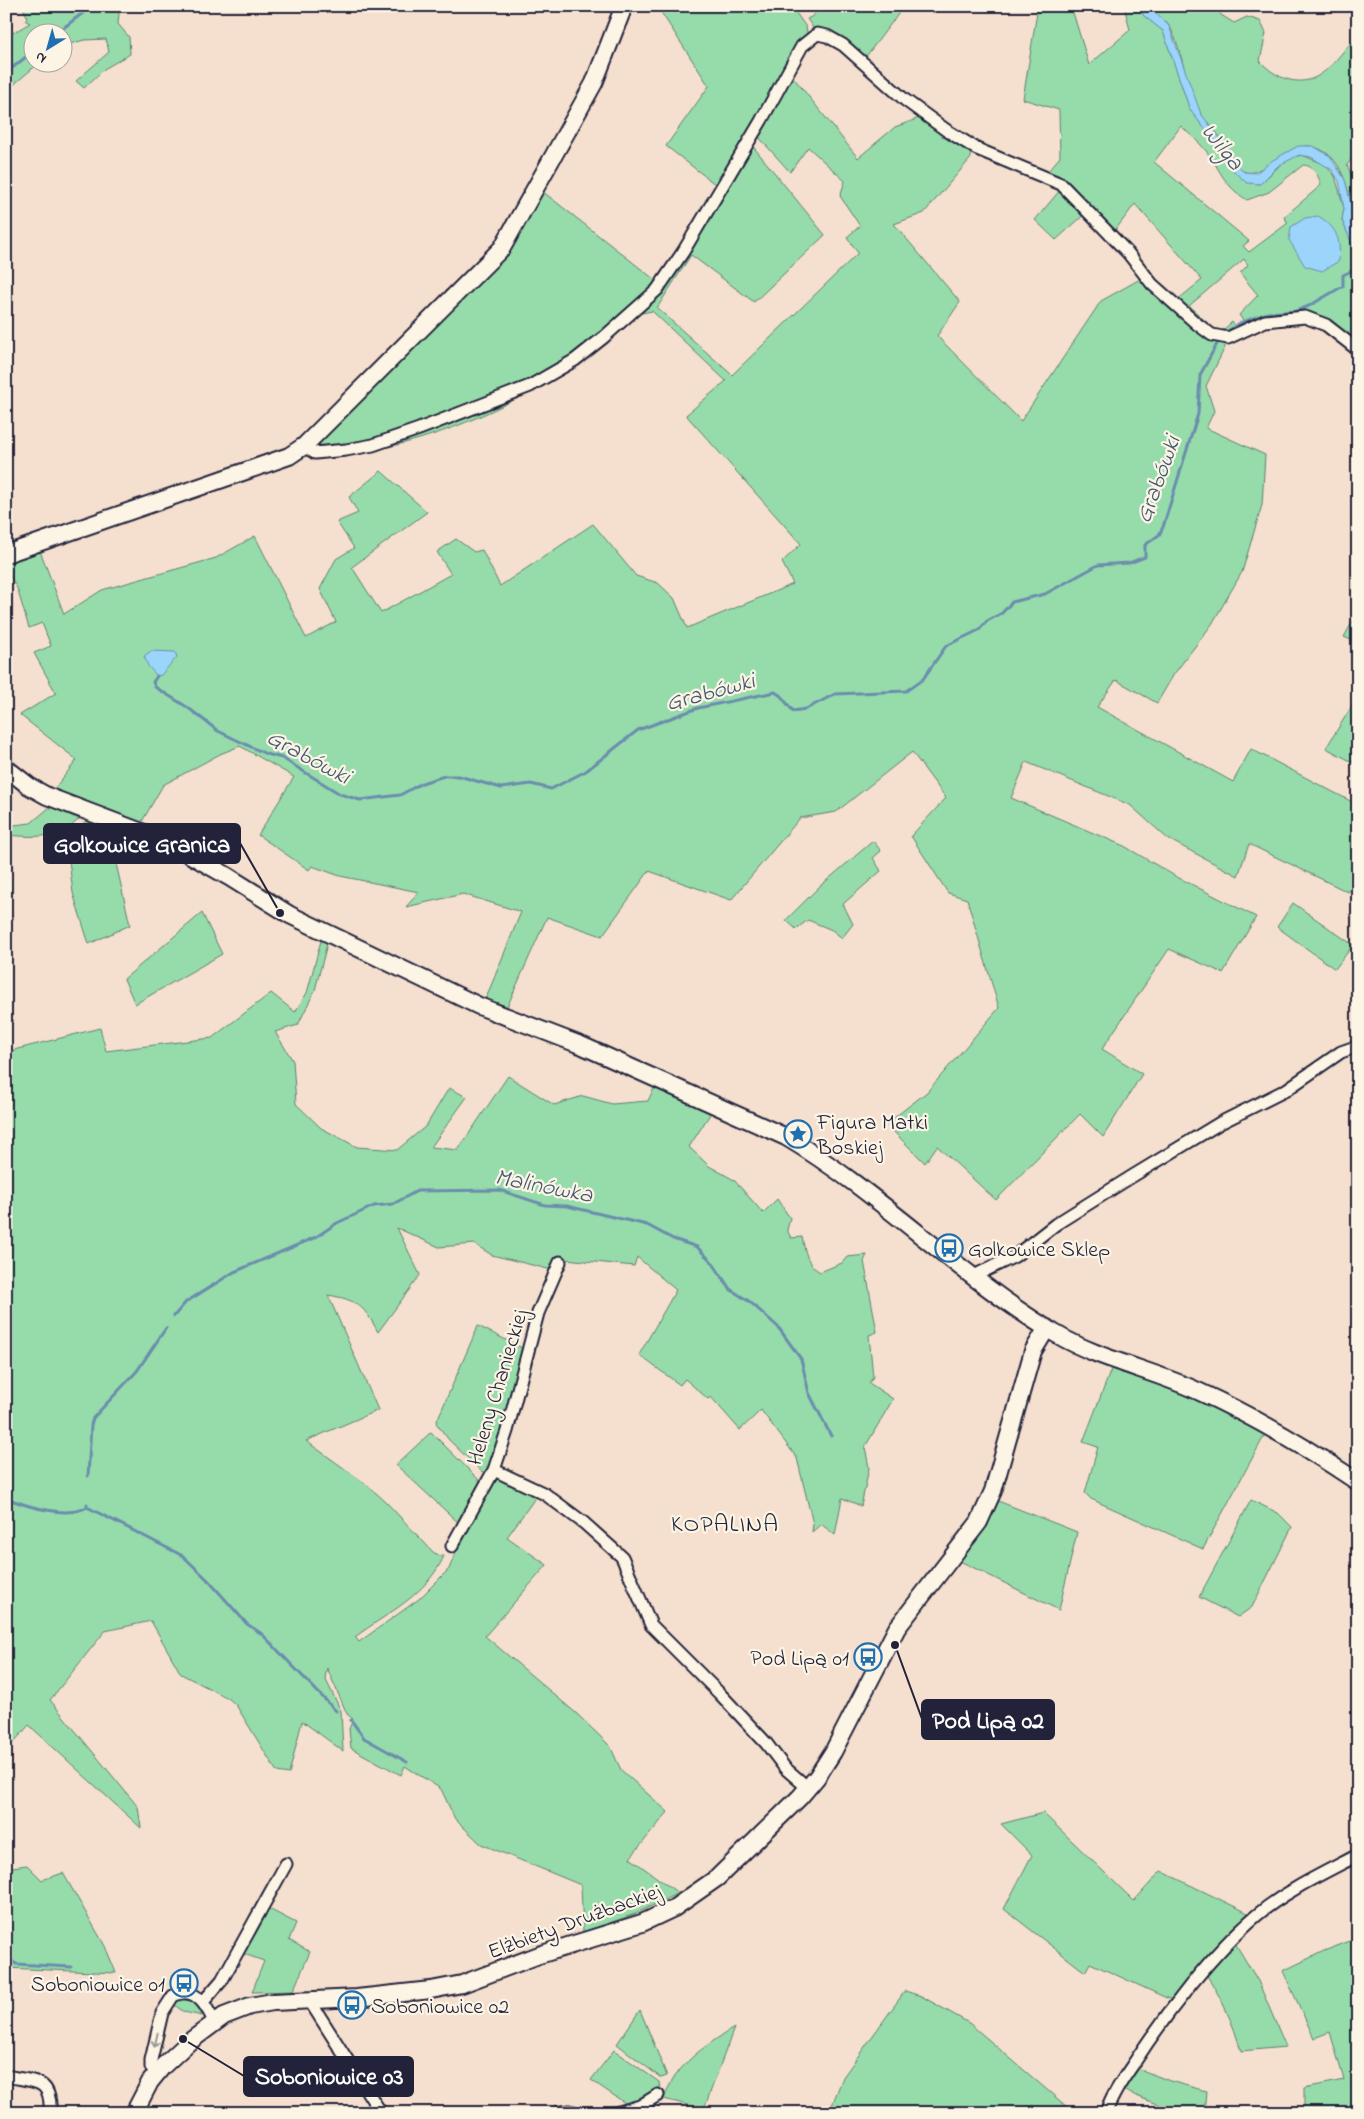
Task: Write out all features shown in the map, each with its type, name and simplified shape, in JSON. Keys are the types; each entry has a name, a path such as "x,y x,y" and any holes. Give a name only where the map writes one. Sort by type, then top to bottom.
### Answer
{"street":[{"path":"6,554 289,456 304,446 502,248 594,83 624,6"},
{"path":"304,446 315,453 346,450 373,445 419,430 530,386 575,360 604,337 656,290 683,252 802,46 813,35 817,34 827,36 843,45 905,100 946,130 977,149 1061,184 1128,253 1152,284 1196,324 1212,335 1228,338 1265,321 1305,317 1326,325 1358,350"},
{"path":"6,768 29,786 47,796 168,842 290,914 479,1006 583,1046 786,1137 820,1158 976,1278 1047,1328 1074,1343 1199,1391 1266,1425 1358,1482"},
{"path":"976,1278 980,1273 1015,1256 1056,1224 1139,1172 1220,1123 1286,1090 1340,1052 1358,1046"},
{"name":"Heleny Chanieckiej","path":"452,1546 494,1470 507,1431 538,1313 560,1262"},
{"name":"Elżbiety Drużbackiej","path":"134,2113 157,2074 186,2045 214,2022 239,2010 262,2003 357,1998 452,1986 539,1955 619,1932 658,1916 690,1898 717,1878 808,1788 833,1752 897,1628 972,1532 984,1511 1003,1458 1033,1351 1047,1328"},
{"path":"494,1470 545,1494 584,1523 622,1557 651,1625 766,1743 785,1768 808,1788"},
{"path":"1106,2113 1116,2090 1148,2042 1188,1990 1242,1930 1272,1904 1358,1854"},
{"path":"204,2002 222,1980 286,1864"},
{"path":"157,2074 151,2067 151,2060 166,2005 173,1996 182,1993 199,1998 204,2002 214,2022"},
{"path":"313,1999 313,2006 381,2113"},
{"path":"6,2076 36,2082 46,2088 51,2096 50,2113"},
{"path":"616,2113 640,2106 658,2095"},
{"path":"556,2113 570,2111 578,2113"}],"green space":[{"path":"22,6 52,6 55,12 65,6 127,6 119,13 118,24 129,37 130,54 104,69 84,88 76,81 109,52 106,39 84,40 72,43 72,22 28,22 26,21 27,16"},
{"path":"657,6 791,6 806,27 808,37 720,188 666,146 709,86"},
{"path":"820,6 891,6 899,13 864,59 816,32 807,19 813,16"},
{"path":"1038,6 1071,6 1089,65 1130,30 1124,6 1138,6 1144,16 1163,31 1190,110 1216,143 1224,161 1245,181 1260,184 1290,158 1302,155 1324,164 1335,176 1344,208 1342,220 1358,258 1358,346 1317,317 1247,326 1239,315 1258,295 1240,273 1248,265 1244,259 1189,306 1213,328 1222,331 1232,322 1238,330 1225,336 1214,333 1176,301 1202,280 1135,204 1113,233 1064,182 1048,171 1060,157 1059,110 1023,99","holes":["1181,126 1206,151 1233,189 1247,200 1269,192 1303,165 1307,165 1317,174 1321,184 1284,217 1288,223 1249,252 1243,246 1249,241 1154,162"]},
{"path":"1148,6 1216,6 1221,15 1234,23 1247,17 1260,21 1266,33 1260,61 1280,77 1288,80 1305,81 1321,74 1351,43 1358,43 1358,150 1347,165 1358,191 1358,230 1341,170 1326,152 1314,147 1304,146 1294,149 1266,166 1250,173 1243,171 1237,165 1221,138 1197,107 1170,27"},
{"path":"22,28 22,72 28,72 12,86 6,95 6,37"},
{"path":"789,72 858,158 895,127 922,117 970,150 971,158 924,213 894,224 960,302 937,336 1021,421 1101,301 1142,278 1227,343 1206,386 1214,411 1206,428 1265,455 1262,505 1242,572 1212,624 1174,674 1157,703 1116,680 1097,707 1233,782 1251,749 1358,805 1358,840 1355,844 1358,846 1358,883 1348,892 1249,844 1238,876 1168,839 1130,805 1026,762 1011,798 1124,846 1175,876 1256,917 1223,973 1169,949 1102,1049 1142,1074 1103,1137 1080,1114 996,1200 937,1146 925,1163 886,1124 927,1092 999,1008 967,899 948,893 911,836 946,798 912,752 836,812 800,818 731,900 649,871 602,936 547,917 507,1007 486,998 521,912 463,894 406,907 419,892 340,876 312,866 309,870 258,835 294,777 240,746 220,754 163,785 140,825 50,794 77,760 20,715 56,693 34,653 51,646 42,623 29,628 17,588 6,570 6,559 39,548 64,614 102,590 216,558 255,536 306,638 336,622 320,589 336,559 354,548 337,522 358,513 349,497 381,471 427,512 352,567 381,613 451,574 437,552 456,539 474,552 482,550 500,586 593,524 636,576 658,583 674,598 687,628 793,584 782,562 801,544 686,415 726,381 652,311 642,313 686,251 751,144 825,235 754,302 691,255 657,308 732,375 858,253 847,237 860,226 840,196 845,181 808,147 790,172 756,134"},
{"path":"1061,189 1086,213 1056,240 1035,220"},
{"path":"542,191 659,283 587,347 552,370 493,400 372,443 326,449 317,443 494,265"},
{"path":"565,372 477,418 431,435 383,448"},
{"path":"1358,612 1358,643 1344,637"},
{"path":"1358,696 1358,765 1326,748"},
{"path":"50,807 79,819 63,831 45,836 6,835 6,826 31,823"},
{"path":"87,821 112,830 110,837 130,925 89,944 73,893 66,836"},
{"path":"873,841 881,851 873,858 881,871 843,904 853,924 842,938 832,930 808,920 796,929 786,920 819,887"},
{"path":"1293,903 1353,945 1335,969 1277,927"},
{"path":"202,913 222,954 135,1004 124,979"},
{"path":"322,937 328,940 315,990 298,1025 275,1032 293,1061 296,1104 321,1128 357,1147 397,1150 426,1126 449,1088 467,1097 431,1147 458,1150 508,1076 554,1105 583,1096 612,1104 648,1101 655,1086 712,1111 689,1147 709,1166 734,1180 763,1213 777,1199 790,1218 787,1230 791,1238 802,1237 807,1257 812,1266 820,1272 842,1263 847,1257 867,1255 864,1261 877,1332 869,1335 873,1377 869,1383 893,1399 865,1447 869,1468 861,1506 842,1498 835,1535 821,1524 812,1532 813,1524 797,1458 761,1410 740,1430 711,1397 708,1399 685,1379 680,1385 639,1355 676,1290 637,1257 634,1266 556,1258 552,1270 492,1255 474,1244 439,1247 397,1228 420,1275 378,1332 364,1310 359,1306 346,1299 328,1295 378,1410 306,1441 366,1484 386,1502 433,1552 439,1556 444,1556 437,1570 417,1592 355,1637 359,1642 419,1599 449,1569 461,1539 496,1474 538,1494 507,1537 547,1565 485,1636 577,1714 610,1746 621,1770 668,1812 630,1858 678,1893 635,1914 583,1932 581,1885 481,1844 455,1819 441,1789 405,1766 401,1775 351,1748 349,1729 353,1719 347,1714 327,1668 325,1678 341,1711 343,1751 302,1721 289,1774 277,1772 236,1705 228,1698 181,1674 151,1621 105,1631 50,1700 138,1807 141,1828 29,1725 6,1751 6,1052 100,1028 106,1051 212,1038 271,993 295,1012 307,993"},
{"path":"478,1326 524,1349 506,1427 490,1470 482,1472 449,1440 436,1423"},
{"path":"1119,1365 1268,1429 1203,1549 1091,1499 1085,1493 1098,1447 1083,1442 1112,1367"},
{"path":"431,1432 483,1484 461,1525 396,1465"},
{"path":"1251,1500 1278,1513 1292,1527 1252,1607 1238,1617 1199,1597"},
{"path":"998,1501 1077,1532 1059,1610 960,1561 980,1536"},
{"path":"1043,1813 1134,1901 1161,1871 1248,1913 1187,1979 1171,2000 1090,1963 1085,1972 1004,1909 1032,1855 1001,1824"},
{"path":"27,1865 42,1880 63,1873 105,1946 116,1973 6,1968 6,1868"},
{"path":"267,1908 296,1923 289,1940 310,1952 293,1991 252,1992 264,1961 241,1953"},
{"path":"1358,1938 1358,2113 1304,2113 1304,2088 1344,2080 1330,2032 1314,2038 1283,1971 1324,1951"},
{"path":"1235,1943 1258,1981 1286,2047 1241,2051 1226,2011 1206,1974"},
{"path":"905,1991 921,1996 969,2023 1074,2113 1064,2113 1060,2110 1058,2113 829,2113 843,2077"},
{"path":"182,1999 195,2003 202,2016 184,2012 173,2004"},
{"path":"640,2010 667,2076 661,2078 617,2044"},
{"path":"734,2028 704,2109 664,2099 675,2076 683,2066 702,2049"},
{"path":"614,2050 659,2082 660,2088 655,2094 631,2107 591,2080"},
{"path":"1134,2067 1170,2081 1206,2091 1204,2113 1171,2109 1120,2089"}],"water":[{"name":"Wilga","path":"1138,6 1148,6 1169,26 1201,114 1244,172 1256,173 1273,160 1298,146 1313,146 1330,156 1345,180 1358,230 1358,258 1342,220 1344,209 1339,181 1332,170 1311,157 1299,155 1278,166 1260,184 1247,183 1226,164 1219,147 1190,110 1163,31 1144,16"},
{"path":"1318,216 1334,230 1339,247 1339,261 1322,271 1305,266 1289,240 1291,227 1305,218"},
{"path":"151,651 175,652 177,657 161,675 157,676 148,666 144,656"}],"waterway":[{"path":"71,22 92,6"},
{"path":"6,73 22,60"},
{"name":"Grabówki","path":"1223,334 1240,323 1268,313 1296,311 1309,306 1343,286 1343,275 1358,268"},
{"name":"Grabówki","path":"157,676 153,682 155,687 187,707 218,731 266,754 282,758 340,794 360,800 400,795 422,783 444,776 459,776 501,788 531,784 551,789 586,771 638,730 698,708 775,692 781,696 793,711 806,709 835,694 906,691 923,679 946,646 979,630 987,621 1002,613 1012,602 1045,594 1098,565 1129,563 1145,557 1145,545 1159,535 1163,527 1198,414 1200,375 1218,342"},
{"name":"Malinówka","path":"174,1316 186,1302 234,1272 316,1237 337,1223 374,1206 393,1204 417,1191 499,1190 545,1205 567,1206 647,1225 673,1239 697,1247 712,1262 730,1289 750,1302 778,1327 801,1359 809,1393 831,1436"},
{"name":"Malinówka","path":"88,1476 93,1418 137,1371 166,1328"},
{"name":"Malinówka","path":"6,1498 35,1508 58,1512 79,1510 87,1507 87,1504"},
{"path":"87,1507 183,1556 208,1580 247,1624 262,1634 336,1711"},
{"path":"351,1720 364,1738 407,1762"},
{"path":"6,1957 16,1964 71,1967"}],"place":[{"name":"Golkowice Granica","path":"280,913"},
{"name":"Figura Matki Boskiej","path":"798,1134"},
{"name":"Golkowice Sklep","path":"949,1248"},
{"name":"Pod Lipą 02","path":"895,1645"},
{"name":"Pod Lipą 01","path":"868,1657"},
{"name":"Soboniowice 01","path":"184,1983"},
{"name":"Soboniowice 02","path":"352,2005"},
{"name":"Soboniowice 03","path":"183,2039"}],"district":[{"name":"KOPALINA","path":"725,1523"}]}
